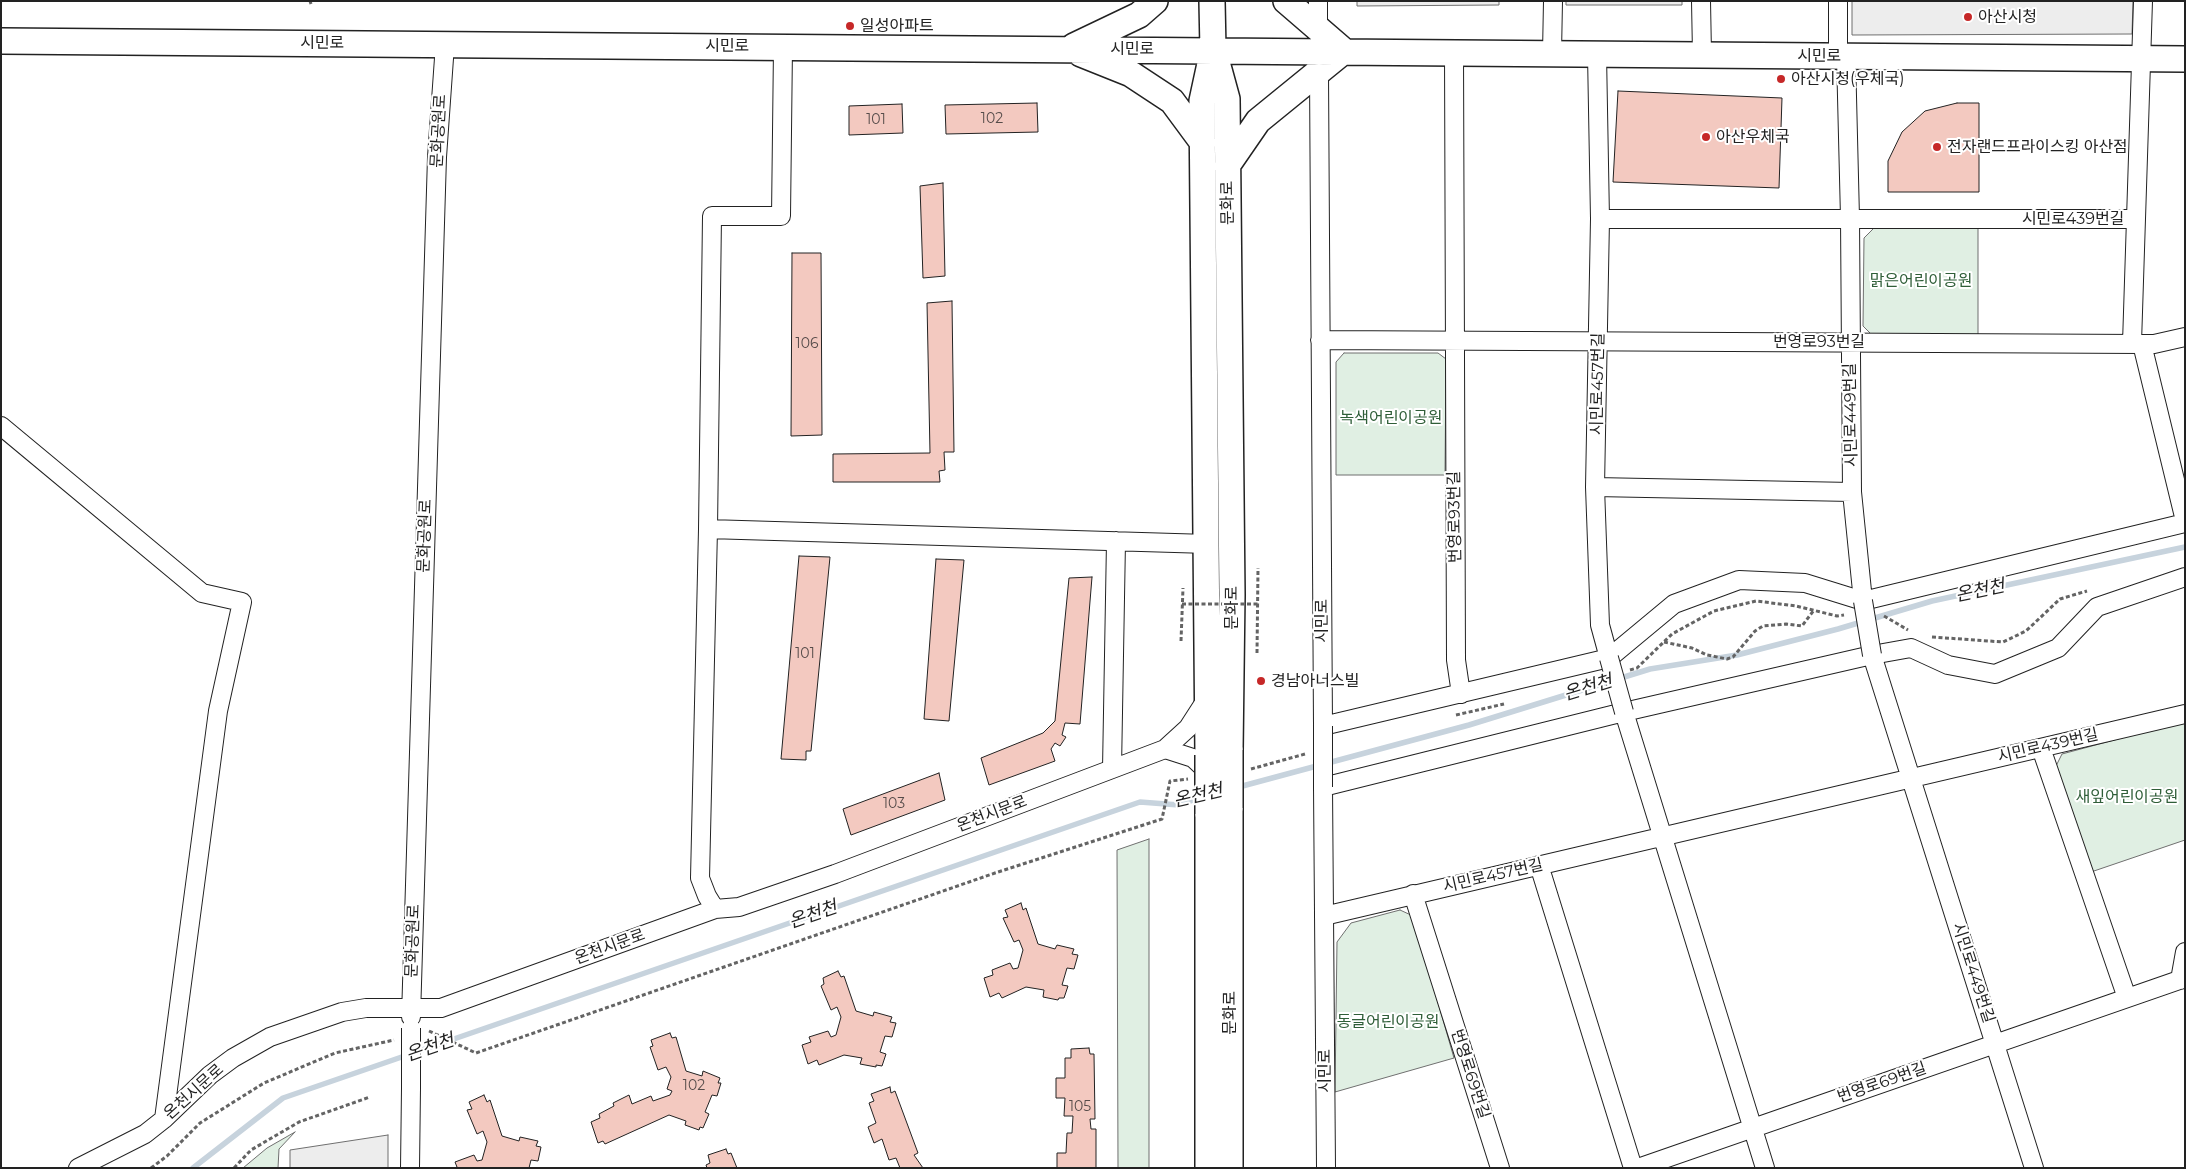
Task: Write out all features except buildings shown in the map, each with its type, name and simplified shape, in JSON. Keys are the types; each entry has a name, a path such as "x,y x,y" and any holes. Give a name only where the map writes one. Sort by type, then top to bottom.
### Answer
{"main road":[{"path":"1067,49 1138,15 1155,1"},
{"name":"문화로","path":"1210,759 1202,101 1213,50 1212,1"},
{"path":"1227,166 1258,121 1319,74 1344,51 1286,1"},
{"name":"시민로","path":"1,41 2185,59"},
{"path":"1067,49 1131,74 1164,96 1172,102 1203,143"},
{"name":"문화로","path":"1210,759 1232,595 1227,99 1213,50"},
{"path":"1210,759 1219,811"},
{"name":"문화로","path":"1208,1168 1219,811"},
{"name":"문화로","path":"1219,811 1230,1168"}],"street":[{"path":"1318,1 1318,30"},
{"path":"1552,53 1553,1"},
{"path":"1701,1 1702,54"},
{"name":"시민로449번길","path":"1838,1 1850,218 1852,492 1869,606 1872,654 2034,1168"},
{"name":"시민로439번길","path":"1850,218 2136,219 2144,1"},
{"name":"문화공원로","path":"410,1168 410,1028 437,167 445,44"},
{"path":"715,909 706,896 700,878 708,529 712,216 781,216 783,47"},
{"path":"1453,340 1454,52"},
{"name":"시민로457번길","path":"1597,54 1600,218 1595,487 1600,626 1624,712 1766,1168"},
{"name":"시민로","path":"1319,74 1326,1168"},
{"path":"1600,218 1850,218"},
{"path":"1323,726 1609,658 1674,604 1740,580 1805,582 1869,606 2185,522 2137,344 2136,219"},
{"name":"번영로93번길","path":"1320,340 2154,344 2185,337"},
{"name":"번영로93번길","path":"1453,340 1456,660 1461,694"},
{"path":"1,426 202,593 242,602 218,711 164,1119"},
{"path":"1595,487 1852,492"},
{"path":"708,529 1208,544"},
{"path":"1112,768 1116,541"},
{"path":"1323,787 1624,712 1872,654 1911,648 1948,665 1995,674 2058,648 2097,607 2185,577"},
{"path":"1165,749 1188,728 1208,697"},
{"name":"시민로439번길","path":"1912,778 2185,714"},
{"path":"2041,748 2127,998"},
{"path":"1165,749 1210,759"},
{"name":"온천시문로","path":"78,1168 123,1146 164,1119 210,1074 233,1058 270,1037 342,1012 366,1008 441,1008 715,909 739,907 834,874 1165,749"},
{"path":"1662,836 1912,778"},
{"name":"시민로457번길","path":"1324,916 1662,836"},
{"path":"1540,865 1633,1168"},
{"name":"번영로69번길","path":"1413,894 1500,1168"},
{"path":"2183,979 2185,952"},
{"name":"번영로69번길","path":"1638,1168 2183,979"}],"path":[{"path":"1258,568 1258,653"},
{"path":"1934,642 1926,637 2003,642 2026,631 2060,599 2096,588"},
{"path":"1181,641 1182,604 1258,604"},
{"path":"1869,606 1916,635"},
{"path":"1664,642 1692,648 1707,655 1733,657 1756,631 1763,626 1786,624 1802,626 1814,610"},
{"path":"430,1030 476,1053 986,876 1162,819 1170,781"},
{"path":"151,1168 167,1156 200,1123 264,1083 335,1053 373,1045"},
{"path":"234,1168 251,1150 299,1122 370,1097"}],"green space":[{"name":"맑은어린이공원","path":"1875,227 1978,227 1978,335 1873,336 1863,326 1864,238"},
{"name":"녹색어린이공원","path":"1344,353 1438,353 1446,359 1445,475 1336,475 1336,362"},
{"name":"새잎어린이공원","path":"2185,721 2185,840 2091,872 2055,768 2062,754"},
{"path":"1149,839 1149,1168 1118,1168 1117,850"},
{"name":"동글어린이공원","path":"1400,910 1413,916 1454,1058 1335,1092 1337,942 1351,923"},
{"path":"295,1132 279,1149 278,1168 243,1168 267,1148"}],"shaded area":[{"path":"1357,1 1499,1 1499,5 1357,6"},
{"path":"1566,1 1682,1 1682,5 1566,5"},
{"path":"1852,1 2133,1 2132,34 1852,35"},
{"path":"388,1135 388,1168 290,1168 290,1150"}],"waterway":[{"name":"온천천","path":"1235,788 1469,725 1650,669 1737,655 1838,629 1932,601 2185,547"},
{"name":"온천천","path":"193,1168 283,1098 1140,802 1179,805 1202,797"}],"place":[{"name":"아산시청","path":"1968,17"},
{"name":"일성아파트","path":"850,26"},
{"name":"아산시청(우체국)","path":"1781,79"},
{"name":"아산우체국","path":"1706,137"},
{"name":"전자랜드프라이스킹 아산점","path":"1937,147"},
{"name":"경남아너스빌","path":"1261,681"}]}
